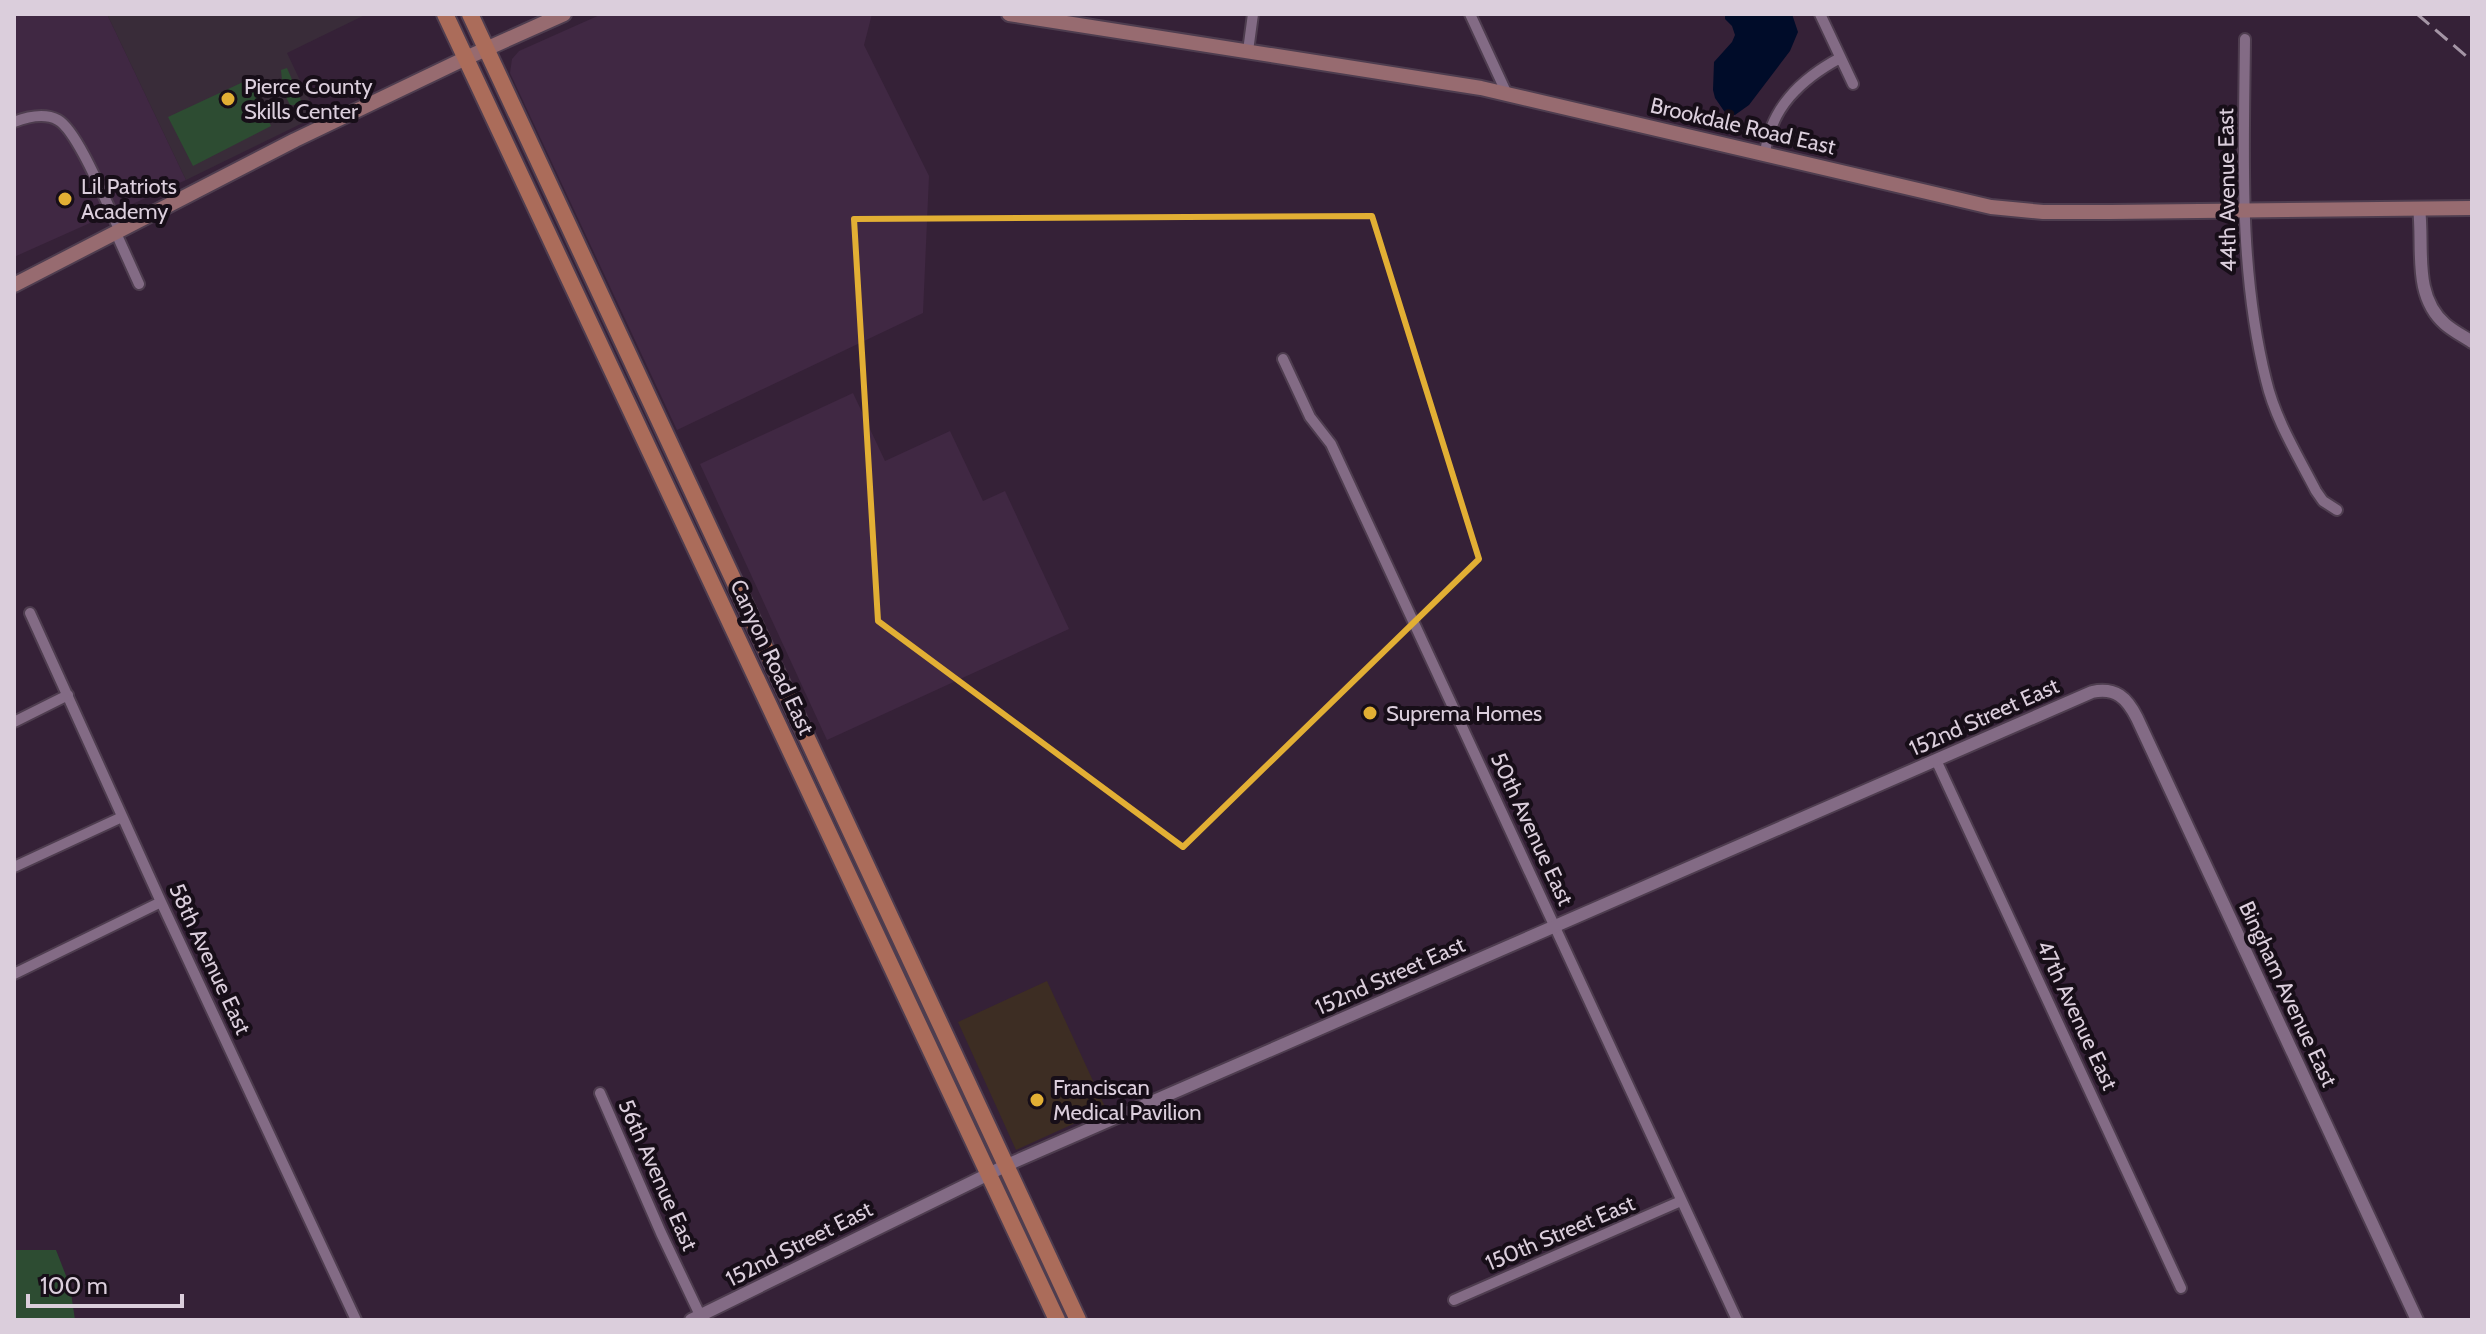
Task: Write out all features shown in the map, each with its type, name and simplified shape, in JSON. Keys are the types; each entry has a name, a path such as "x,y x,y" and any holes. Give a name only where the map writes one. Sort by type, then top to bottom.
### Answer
{"main road":[{"name":"Canyon Road East","path":"445,14 1057,1320"},
{"name":"Canyon Road East","path":"470,14 1078,1320"},
{"path":"14,285 295,140 564,14"},
{"name":"Brookdale Road East","path":"1009,14 1428,78 1991,207 2043,212 2472,208"}],"street":[{"path":"1248,51 1253,14"},
{"path":"1470,14 1507,94"},
{"path":"1820,14 1853,84"},
{"name":"44th Avenue East","path":"2245,39 2243,210 2249,281 2266,381 2276,409 2316,491 2323,501 2337,510"},
{"path":"1765,154 1769,130 1780,108 1800,84 1840,58"},
{"path":"14,122 50,117 70,132 139,284"},
{"path":"2419,208 2422,280 2426,298 2446,325 2472,342"},
{"name":"50th Avenue East","path":"1283,359 1310,417 1331,444 1737,1320"},
{"name":"58th Avenue East","path":"30,613 356,1320"},
{"name":"152nd Street East","path":"696,1318 1007,1165 2092,692 2113,691"},
{"name":"Bingham Avenue East","path":"2113,691 2127,701 2137,718 2417,1320"},
{"path":"14,722 68,695"},
{"name":"47th Avenue East","path":"1936,760 2181,1288"},
{"path":"14,867 122,817"},
{"path":"14,974 161,902"},
{"name":"56th Avenue East","path":"600,1093 696,1318"},
{"name":"150th Street East","path":"1454,1300 1681,1201"}],"highlighted area":[{"path":"1372,216 1479,559 1183,847 878,621 854,219"}],"shaded area":[{"path":"14,14 107,14 186,180 14,257"},
{"name":"Pierce County Skills Center","path":"107,14 367,14 287,53 317,116 186,180"},
{"path":"602,14 872,14 864,45 929,176 923,313 677,430 510,73 512,59 519,51"},
{"path":"853,393 885,461 950,431 983,501 1005,491 1069,629 827,740 700,464"},
{"path":"1047,981 1106,1109 1016,1150 958,1022"}],"green space":[{"path":"287,68 304,107 298,110 295,105 290,105 283,91 281,70"},
{"path":"256,76 259,100 271,126 193,166 168,117"},
{"path":"14,1250 56,1250 70,1286 75,1320 14,1320"}],"water":[{"path":"1725,14 1792,14 1798,32 1790,51 1749,105 1735,115 1724,111 1713,90 1714,62 1735,35"}],"railway":[{"path":"2417,14 2472,61"}],"place":[{"name":"Pierce County Skills Center","path":"228,99"},
{"name":"Lil Patriots Academy","path":"65,199"},
{"name":"Suprema Homes","path":"1370,713"},
{"name":"Franciscan Medical Pavilion","path":"1037,1100"}]}
